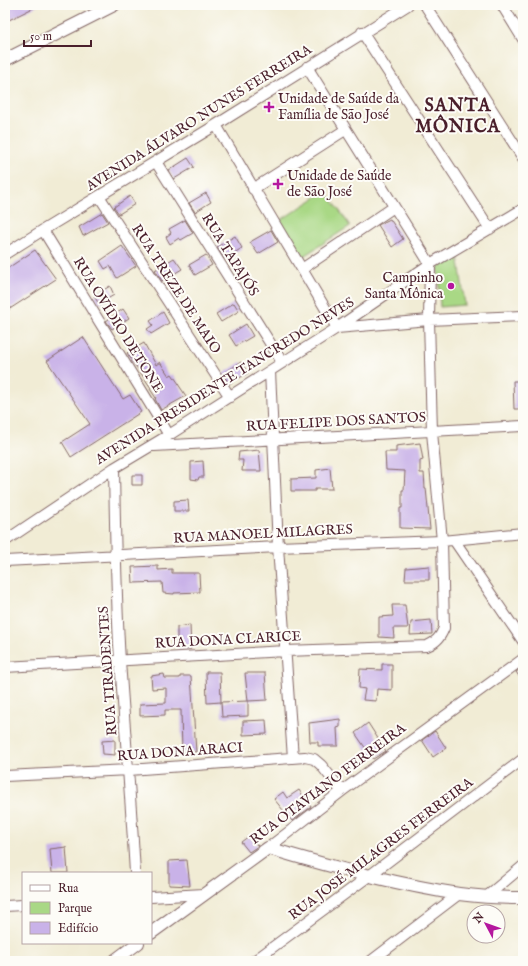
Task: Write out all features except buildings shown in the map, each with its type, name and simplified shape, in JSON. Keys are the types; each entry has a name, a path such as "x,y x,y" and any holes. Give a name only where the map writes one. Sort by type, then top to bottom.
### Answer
{"street":[{"path":"5,60 114,5"},
{"name":"AVENIDA ÁLVARO NUNES FERREIRA","path":"5,254 216,125 362,32 408,5"},
{"path":"425,5 523,158"},
{"path":"502,5 523,39"},
{"path":"362,32 490,229"},
{"path":"306,67 430,264 429,320 432,432 442,541"},
{"path":"216,125 337,328 429,320 523,316"},
{"path":"253,189 346,130"},
{"name":"RUA TAPAJÓS","path":"156,162 282,362"},
{"name":"RUA TREZE DE MAIO","path":"99,196 230,397"},
{"path":"302,269 394,207"},
{"name":"AVENIDA PRESIDENTE TANCREDO NEVES","path":"5,541 114,468 230,397 282,362 337,328 430,264 521,212"},
{"name":"RUA OVÍDIO DETONE","path":"43,230 169,435"},
{"path":"270,371 278,547 293,758"},
{"name":"RUA FELIPE DOS SANTOS","path":"151,446 523,426"},
{"name":"RUA TIRADENTES","path":"114,468 120,660 129,770 135,872"},
{"name":"RUA MANOEL MILAGRES","path":"5,560 442,541 523,533"},
{"path":"454,540 523,642"},
{"name":"RUA DONA CLARICE","path":"5,667 286,651 427,646 441,637 444,628 442,541"},
{"name":"RUA OTAVIANO FERREIRA","path":"152,932 523,658"},
{"name":"RUA DONA ARACI","path":"5,776 129,770 305,757 314,759 321,765 342,791"},
{"name":"RUA JOSÉ MILAGRES FERREIRA","path":"254,961 370,876 523,759"},
{"path":"268,848 370,876 459,894 486,897 523,898"},
{"path":"486,897 523,866"},
{"path":"152,896 204,894"},
{"path":"371,961 459,894"},
{"path":"5,906 22,905"},
{"path":"114,961 137,944"}],"green space":[{"path":"326,191 350,226 302,257 279,221"},
{"name":"Campinho Santa Mônica","path":"458,254 465,305 440,307 438,267"}],"place":[{"name":"Unidade de Saúde da Família de São José","path":"269,107"},
{"name":"Unidade de Saúde de São José","path":"278,184"},
{"name":"Campinho Santa Mônica","path":"451,286"}],"district":[{"name":"SANTA MÔNICA","path":"458,116"}]}
